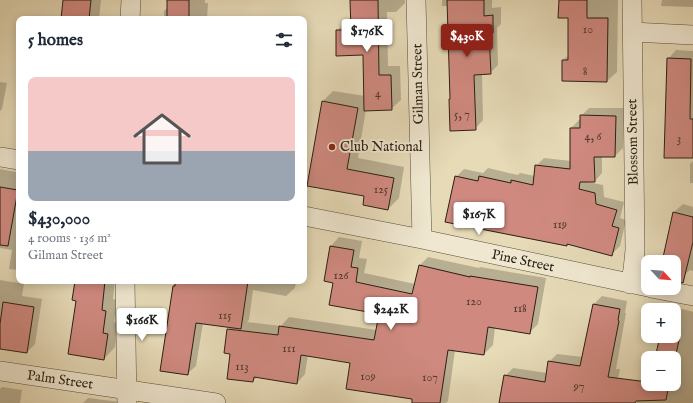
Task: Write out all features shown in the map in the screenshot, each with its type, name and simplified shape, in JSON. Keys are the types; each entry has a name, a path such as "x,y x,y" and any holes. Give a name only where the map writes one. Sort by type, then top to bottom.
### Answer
{"street":[{"path":"130,16 131,0"},
{"name":"Gilman Street","path":"416,0 422,239"},
{"name":"Blossom Street","path":"632,0 635,250 633,270 639,286"},
{"path":"632,32 693,35"},
{"path":"0,157 16,160"},
{"name":"Pine Street","path":"307,217 422,239 639,286"},
{"path":"125,284 127,396"},
{"path":"681,294 693,296"},
{"name":"Palm Street","path":"0,371 127,396 216,403"}],"building":[{"path":"63,0 91,0 89,16 61,16"},
{"path":"167,0 189,0 189,16 167,16"},
{"path":"350,0 378,0 379,75 391,75 392,110 364,111 363,55 336,56 336,30 351,30"},
{"path":"447,0 484,0 484,16 493,15 493,33 489,33 491,74 474,75 476,130 450,131"},
{"path":"559,0 587,0 587,18 608,18 607,82 562,81 562,60 568,60 568,18 558,18"},
{"path":"667,58 691,59 690,119 693,119 693,158 664,158"},
{"name":"Club National","path":"322,101 358,108 347,169 394,178 388,210 363,205 364,196 307,186"},
{"path":"580,115 616,116 615,157 594,157 595,182 580,182 579,189 595,193 596,204 617,210 612,226 619,228 612,256 567,244 567,246 445,222 455,176 478,181 479,176 511,183 511,180 533,185 535,165 570,169 570,128 580,128"},
{"path":"0,187 16,190 16,201 8,246 0,245"},
{"path":"673,212 693,217 693,242 683,283 681,283 681,255 664,255"},
{"path":"330,246 354,250 351,267 358,268 356,282 412,294 419,265 470,277 538,287 530,334 488,327 484,355 448,350 440,403 412,403 412,399 346,389 350,363 301,355 297,384 254,377 253,382 227,379 230,354 224,353 227,329 278,335 279,326 374,340 379,314 329,305 333,283 324,281"},
{"path":"75,284 105,284 102,310 106,311 103,333 108,334 104,360 68,354 76,301 72,300"},
{"path":"175,284 248,284 241,329 196,323 188,375 160,371 173,286 175,286"},
{"path":"3,302 34,307 27,353 0,349 0,324"},
{"path":"593,304 620,309 608,377 641,381 641,391 668,391 666,400 636,401 635,403 499,403 504,375 545,382 548,361 580,366"},
{"path":"658,343 678,343 677,351 657,351"}],"place":[{"name":"Club National","path":"332,147"}]}
